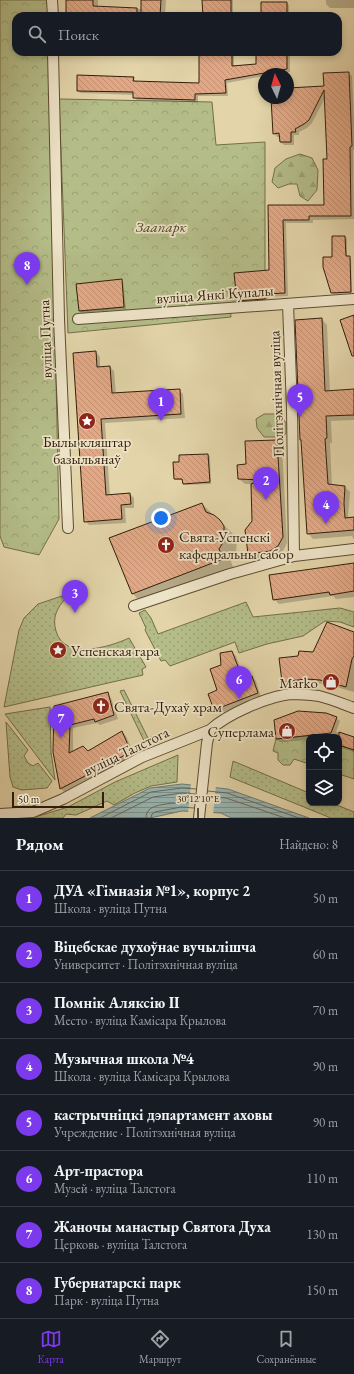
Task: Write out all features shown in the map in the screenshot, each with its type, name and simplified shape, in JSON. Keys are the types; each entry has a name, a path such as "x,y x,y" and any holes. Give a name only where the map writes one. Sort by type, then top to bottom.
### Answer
{"street":[{"path":"52,0 53,12"},
{"name":"вуліца Путна","path":"53,56 59,319 68,528"},
{"name":"вуліца Янкі Купалы","path":"78,319 354,300"},
{"name":"Політэхнічная вуліца","path":"288,304 292,408 294,556"},
{"path":"134,606 230,574 294,556 354,549"},
{"name":"вуліца Талстога","path":"0,814 34,812 63,799 142,757 210,730 218,722 262,701 290,694 319,696 354,708"},
{"path":"199,818 207,743 210,730"}],"green space":[{"path":"0,0 48,0 48,12 12,12 12,56 49,56 59,519 39,555 4,547 0,536"},
{"name":"Заапарк","path":"59,99 212,102 216,145 265,142 265,299 230,303 231,317 68,333"},
{"path":"300,154 312,158 318,170 317,190 308,201 300,196 297,184 289,184 278,188 272,182 275,168 286,159"},
{"path":"264,414 279,414 286,423 286,433 283,437 264,437 257,428 256,419"},
{"path":"62,596 66,598 60,605 55,617 56,631 61,640 68,646 78,649 88,649 100,648 129,638 146,667 142,669 143,675 4,707 19,630 24,618 38,604"},
{"path":"246,602 253,617 340,608 354,612 354,627 340,622 325,621 303,636 267,644 239,653 235,642 170,666 165,660 161,661 145,630 146,628 139,613 145,610 151,618 158,634"},
{"path":"124,690 148,738 157,735 160,739 146,745 120,691"},
{"path":"50,707 51,752 55,780 5,714"},
{"path":"6,722 28,750 24,756 28,763 33,766 38,763 52,781 47,788 22,790 13,787 10,777"},
{"path":"306,736 306,763 294,759 290,765 283,765 278,760 278,753 273,751 276,739"},
{"path":"342,746 354,750 354,779 342,775"},
{"path":"178,755 177,782 151,786 114,805 107,801 76,815 66,814 63,818 32,818 68,807 115,782"},
{"path":"233,761 306,792 306,806 339,806 354,812 354,818 331,818 230,777"}],"water":[{"path":"182,784 228,789 309,818 231,818 221,813 182,811 150,818 90,818 150,788"}],"pier":[{"path":"191,783 216,785 213,815 188,813"}],"building":[{"path":"66,0 93,0 93,6 137,8 137,12 66,12"},
{"path":"141,0 161,0 160,12 141,12"},
{"path":"202,0 231,0 231,12 203,12"},
{"path":"261,2 287,2 287,12 261,12"},
{"path":"199,56 232,56 232,66 256,64 256,56 287,56 287,68 258,68 258,74 225,80 226,93 195,94 195,100 133,98 133,92 77,91 77,75 134,77 133,81 199,83"},
{"path":"349,72 352,146 350,147 351,216 309,216 309,220 283,220 285,293 265,294 265,299 237,301 234,273 269,270 268,205 324,205 323,159 327,159 324,90 309,120 295,129 296,132 291,132 291,142 280,142 279,133 273,134 271,104 294,104 294,88 324,86 323,73"},
{"path":"332,236 345,236 346,256 350,256 351,292 331,293 323,267 323,257 332,257"},
{"path":"122,279 124,307 79,311 76,284"},
{"path":"354,315 354,356 352,356 340,320"},
{"path":"322,318 325,391 354,389 354,415 326,416 327,438 325,439 328,484 345,486 345,518 354,517 354,530 307,534 300,440 295,320"},
{"path":"96,351 97,367 110,366 112,393 180,389 181,414 101,419 106,495 130,493 131,504 121,505 122,519 84,522 73,353"},
{"path":"277,440 283,537 278,546 270,551 248,554 245,530 252,521 251,484 262,480 238,479 237,465 246,464 245,441"},
{"path":"208,454 210,482 183,484 182,479 174,479 173,462 179,462 179,455"},
{"name":"Свята-Успенскі кафедральны сабор","path":"202,503 206,512 214,515 224,526 224,541 219,549 223,559 132,594 109,538"},
{"path":"354,563 354,591 330,595 329,592 273,600 269,575"},
{"path":"327,622 354,632 354,656 346,687 320,680 306,679 282,682 279,658 298,656 299,651 313,652"},
{"path":"232,651 240,672 244,670 247,678 252,676 258,693 214,710 208,694 217,690 210,669 221,665 220,653"},
{"path":"108,692 114,715 95,722 94,719 70,725 69,753 83,746 88,751 122,731 131,752 60,789 53,752 54,706"},
{"path":"298,711 326,713 337,717 331,733 306,734 306,736 276,739 274,720"},
{"path":"339,732 354,737 354,750 342,746 342,734 339,734"}],"place":[{"name":"Губернатарскі парк","path":"27,285"},
{"name":"кастрычніцкі дэпартамент аховы","path":"300,417"},
{"name":"Былы кляштар базыльянаў","path":"87,421"},
{"name":"ДУА «Гімназія №1», корпус 2","path":"161,421"},
{"name":"Віцебскае духоўнае вучылішча","path":"266,500"},
{"name":"Музычная школа №4","path":"326,524"},
{"name":"Свята-Успенскі кафедральны сабор","path":"166,545"},
{"name":"Помнік Аляксію II","path":"75,613"},
{"name":"Успенская гара","path":"58,650"},
{"name":"Marko","path":"331,682"},
{"name":"Арт-прастора","path":"239,699"},
{"name":"Свята-Духаў храм","path":"101,706"},
{"name":"Суперлама","path":"287,731"},
{"name":"Жаночы манастыр Святога Духа","path":"61,738"}]}
